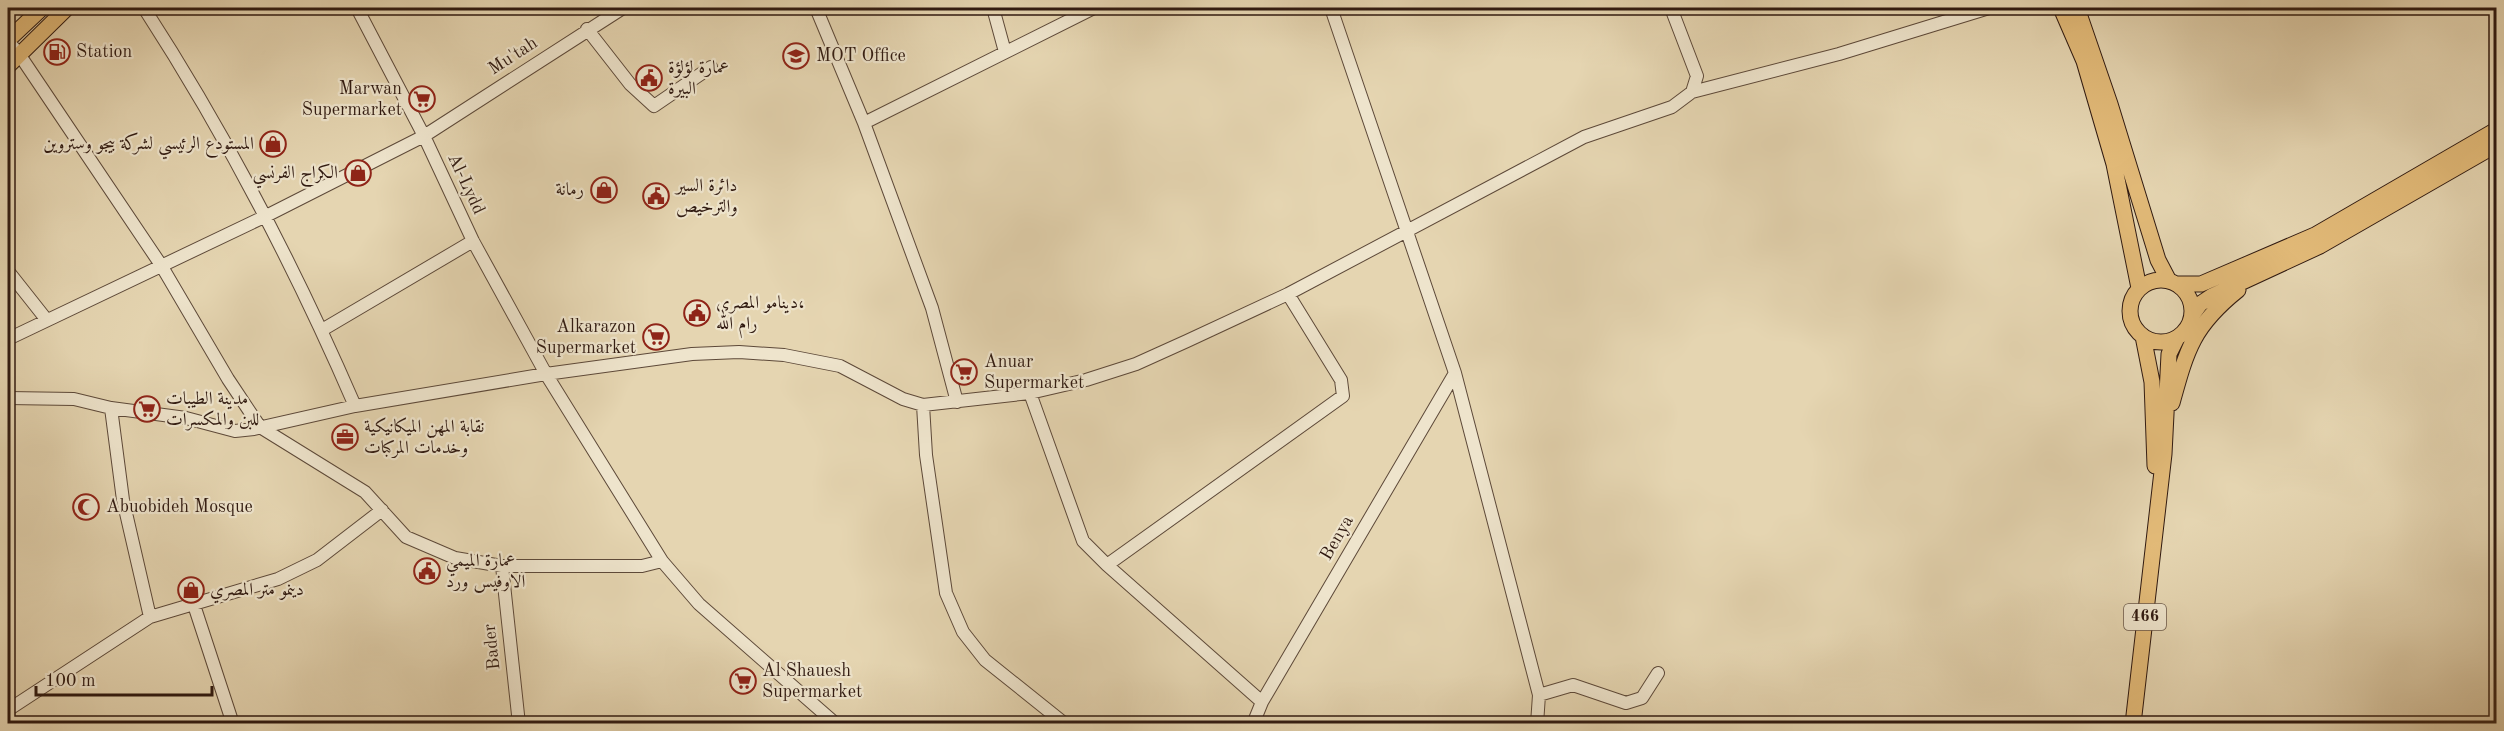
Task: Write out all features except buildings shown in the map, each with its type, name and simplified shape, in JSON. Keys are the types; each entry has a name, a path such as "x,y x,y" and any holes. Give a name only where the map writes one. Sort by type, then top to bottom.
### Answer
{"main road":[{"path":"8,41 42,8"},
{"path":"8,66 68,8"},
{"path":"2061,8 2084,61 2114,164 2139,288 2153,281 2201,284 2315,235 2496,130"},
{"path":"2077,8 2110,104 2158,260 2172,282 2188,297 2192,315"},
{"path":"2192,315 2206,300 2320,246 2496,145"},
{"path":"2166,426 2183,364 2193,338 2207,316 2259,273"},
{"name":"466","path":"2139,288 2133,296 2130,316 2133,325 2143,336 2150,360 2156,511"},
{"name":"466","path":"2133,723 2166,426 2169,354 2176,338 2184,332 2192,315"},
{"path":"2143,336 2157,342 2167,342 2176,338"}],"street":[{"path":"144,8 197,90 266,216 322,330 355,406"},
{"name":"Al-Lydd","path":"357,8 423,136 473,241 546,374 662,561 699,604 836,723"},
{"name":"Mu'tah","path":"8,339 266,216 423,136 623,8"},
{"path":"816,8 864,123 932,308 957,402"},
{"path":"993,8 1005,52"},
{"path":"864,123 1094,8"},
{"path":"1330,8 1455,373 1539,695 1537,723"},
{"path":"1671,8 1697,76 1692,92"},
{"path":"8,398 74,399 111,408 186,417 235,431 355,406 546,374 692,354 740,352 784,355 840,366 903,399 923,405 1030,393 1086,380 1136,364 1288,294 1584,137 1672,107 1692,92 1839,54 1989,8"},
{"path":"587,29 630,84 654,106 711,67"},
{"path":"8,41 161,265 228,379 260,427 366,492 406,537 455,558 502,566 642,566 662,561"},
{"path":"322,330 473,241"},
{"path":"8,271 46,319"},
{"path":"1107,565 1343,396 1341,380 1288,294"},
{"name":"Benya","path":"1253,723 1262,702 1455,373"},
{"path":"1030,393 1083,541 1262,702"},
{"path":"923,405 926,455 946,593 954,613 963,632 985,660 1065,723"},
{"path":"111,408 123,500 150,617"},
{"path":"8,710 150,617 278,579 317,560 381,510"},
{"name":"Bader","path":"502,566 519,723"},
{"path":"194,605 233,723"},
{"path":"1539,695 1573,685 1626,703 1642,698 1658,673"}],"place":[{"name":"Station","path":"57,52"},
{"name":"MOT Office","path":"796,56"},
{"name":"عمارة لؤلؤة البيرة","path":"649,78"},
{"name":"Marwan Supermarket","path":"422,99"},
{"name":"المستودع الرئيسي لشركة بيجو وستروين","path":"273,144"},
{"name":"الكراج الفرنسي","path":"358,173"},
{"name":"رمانة","path":"604,190"},
{"name":"دائرة السير والترخيص","path":"656,196"},
{"name":"دينامو المصري، رام الله","path":"697,313"},
{"name":"Alkarazon Supermarket","path":"656,337"},
{"name":"Anuar Supermarket","path":"964,372"},
{"name":"مدينة الطيبات للبن والمكسرات","path":"147,409"},
{"name":"نقابة المهن الميكانيكية وخدمات المركبات","path":"345,437"},
{"name":"Abuobideh Mosque","path":"86,507"},
{"name":"عمارة الميمي الاوفيس ورد","path":"427,571"},
{"name":"دينمو متر المصري","path":"191,590"},
{"name":"Al Shauesh Supermarket","path":"743,681"}]}
